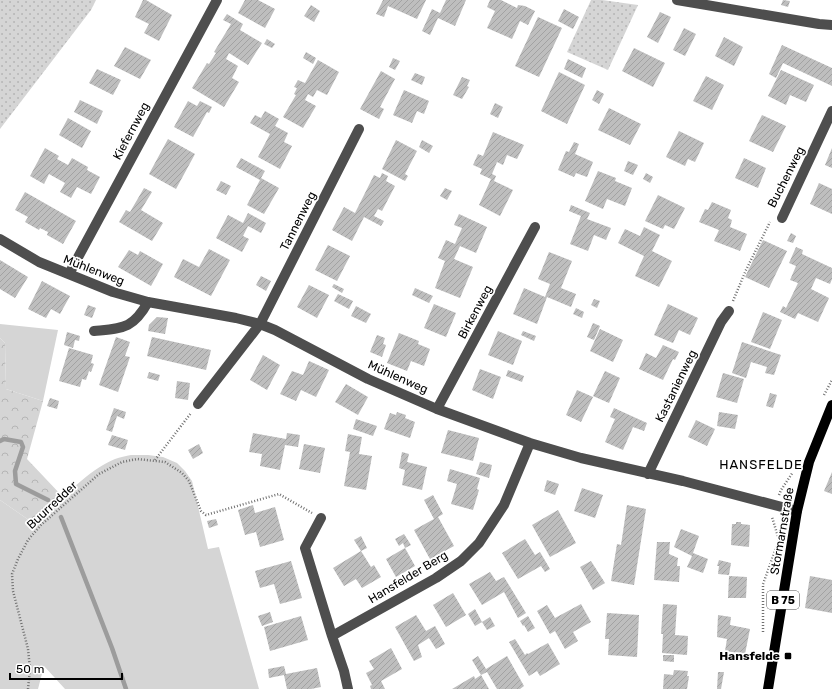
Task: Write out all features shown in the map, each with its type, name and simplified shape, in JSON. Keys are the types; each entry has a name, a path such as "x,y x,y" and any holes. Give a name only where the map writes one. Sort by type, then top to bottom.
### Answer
{"main road":[{"name":"Stormarnstraße","path":"768,689 797,511 809,462 829,419 832,405"}],"street":[{"name":"Kiefernweg","path":"69,274 216,0"},
{"path":"677,0 832,24"},
{"name":"Buchenweg","path":"782,218 832,111"},
{"name":"Tannenweg","path":"198,404 260,324 359,129"},
{"name":"Birkenweg","path":"437,409 535,227"},
{"name":"Mühlenweg","path":"0,239 39,262 113,292 148,302 236,318 260,324 275,330 368,379 437,409 530,444 581,458 683,481 797,511"},
{"path":"94,331 113,329 131,324 142,314 148,302"},
{"name":"Kastanienweg","path":"648,474 721,322 729,311"},
{"name":"Hansfelder Berg","path":"332,636 436,578 461,561 479,543 504,505 530,444"},
{"path":"321,518 305,548 344,671 348,689"}],"path":[{"name":"Buchenweg","path":"729,311 746,270 774,214 782,218"},
{"path":"155,460 198,404"},
{"name":"Buurredder","path":"28,689 30,669 28,649 13,591 12,574 28,540 41,524 99,474 122,462 137,459 155,460 172,465 182,473 189,481 201,511 206,515 279,494 321,518"},
{"path":"764,637 763,584 779,540 772,516 776,505"}],"green space":[{"path":"0,0 96,0 91,10 0,129"},
{"path":"591,0 638,5 608,70 567,52"},
{"path":"0,324 58,330 43,401 6,389 5,343 0,338"},
{"path":"0,338 5,343 6,389 43,401 27,459 63,497 36,525 0,500"},
{"path":"131,455 163,457 177,463 192,481 208,549 219,547 259,689 65,689 44,666 38,689 0,689 0,500 36,525 73,488 94,471 115,459"}],"building":[{"path":"143,0 146,0 172,15 159,41 144,33 149,24 135,17"},
{"path":"245,0 258,0 275,9 265,28 238,13"},
{"path":"383,0 426,0 417,19 388,6 384,17 376,14"},
{"path":"446,0 466,0 455,26 438,18 430,35 422,31 432,9 440,13"},
{"path":"490,0 501,0 517,8 518,5 525,6 535,11 528,25 520,21 512,39 487,28 495,11 487,7"},
{"path":"783,0 790,1 788,7 781,5"},
{"path":"311,5 320,11 314,22 304,16"},
{"path":"564,9 579,17 573,29 558,21"},
{"path":"660,12 671,17 658,43 647,37"},
{"path":"227,14 243,24 240,30 262,43 248,65 229,53 226,59 238,66 232,78 239,82 224,107 192,88 207,63 209,64 216,53 214,52 231,24 223,20"},
{"path":"538,17 562,28 539,77 515,66"},
{"path":"684,28 696,34 685,56 673,50"},
{"path":"724,37 743,47 734,66 715,56"},
{"path":"267,39 275,44 272,48 264,44"},
{"path":"782,45 832,68 832,86 783,63 776,78 769,74"},
{"path":"125,47 151,60 140,79 114,66"},
{"path":"634,48 665,63 653,87 622,71"},
{"path":"306,52 316,58 313,64 303,58"},
{"path":"393,58 400,61 395,70 389,67"},
{"path":"568,59 586,68 582,78 564,69"},
{"path":"318,60 339,72 327,95 317,90 313,97 308,94 305,100 316,106 303,128 283,117 296,95 294,94 297,88 294,87 298,80 305,83"},
{"path":"97,69 121,80 113,95 89,83"},
{"path":"781,70 814,85 806,102 790,95 786,105 768,96"},
{"path":"381,71 395,79 380,107 384,109 379,119 360,109"},
{"path":"559,72 585,85 567,124 541,111"},
{"path":"415,73 425,77 422,85 411,80"},
{"path":"706,76 724,85 712,110 693,101"},
{"path":"462,77 470,80 467,86 469,87 462,99 453,95"},
{"path":"404,90 429,101 424,114 417,111 412,123 393,115"},
{"path":"597,90 604,94 599,104 592,100"},
{"path":"80,100 103,111 97,124 74,112"},
{"path":"188,101 197,106 200,101 212,107 209,113 207,112 193,137 174,127"},
{"path":"495,103 503,107 498,118 490,114"},
{"path":"609,108 641,124 630,145 598,130"},
{"path":"265,111 279,119 275,126 288,133 284,142 292,146 280,169 258,157 270,134 250,123 255,115 261,118"},
{"path":"762,115 786,126 773,152 749,141"},
{"path":"68,118 91,131 82,148 59,135"},
{"path":"679,131 704,143 695,162 688,159 685,166 666,157"},
{"path":"493,132 524,145 517,159 507,155 503,165 497,162 492,174 496,176 494,181 513,190 500,216 479,205 491,179 480,174 482,169 473,165 478,154 483,156"},
{"path":"168,139 195,154 176,189 149,174"},
{"path":"396,140 417,151 405,174 408,176 405,181 382,169"},
{"path":"422,140 433,146 429,153 419,147"},
{"path":"574,142 579,144 575,154 593,162 587,177 576,173 574,177 558,170 566,151 569,152"},
{"path":"45,148 59,156 57,159 68,165 72,158 88,167 87,170 100,177 91,194 77,187 71,198 60,192 65,183 49,174 44,184 30,176"},
{"path":"832,148 832,168 825,165"},
{"path":"241,158 265,171 261,178 279,188 264,214 247,205 260,180 236,167"},
{"path":"744,158 766,168 758,188 735,178"},
{"path":"628,161 638,165 633,175 624,171"},
{"path":"598,171 616,178 615,181 632,188 625,206 607,199 603,209 585,201"},
{"path":"382,173 388,176 386,181 395,186 382,211 378,209 374,216 384,221 381,226 364,217 352,241 332,230 344,207 355,213 374,175 380,178"},
{"path":"646,173 653,177 650,183 643,179"},
{"path":"221,181 231,186 226,195 216,190"},
{"path":"819,183 832,189 832,214 810,204"},
{"path":"144,188 152,192 141,210 163,223 152,241 119,222 126,210 130,212"},
{"path":"445,188 452,191 447,200 440,196"},
{"path":"25,192 76,221 63,244 47,235 48,232 40,228 39,230 25,222 28,217 15,210"},
{"path":"658,195 685,208 674,229 665,225 663,229 645,221"},
{"path":"712,202 731,210 728,218 732,220 730,227 747,234 740,251 714,241 719,230 699,222 705,209 708,210"},
{"path":"571,205 590,213 587,219 611,228 606,240 594,235 588,251 570,244 581,216 569,211"},
{"path":"248,213 266,223 261,233 248,226 243,236 249,239 242,252 216,238 228,215 243,223"},
{"path":"459,214 487,227 476,253 460,246 454,259 473,267 460,298 435,288 445,261 438,258 446,240 455,244 462,228 454,225"},
{"path":"644,227 660,235 652,251 672,261 659,287 635,276 644,256 618,243 625,229 640,236"},
{"path":"791,233 796,236 793,243 787,241"},
{"path":"763,240 787,251 769,288 745,277"},
{"path":"328,245 350,256 337,281 315,270"},
{"path":"796,247 803,250 802,254 832,268 832,279 830,284 816,278 811,289 829,298 818,322 798,313 795,319 780,312 783,306 786,308 798,283 790,280 796,266 789,263"},
{"path":"209,249 230,260 211,296 174,277 183,259 199,267"},
{"path":"129,250 138,255 140,251 163,264 151,286 118,267"},
{"path":"549,252 572,261 561,288 576,294 571,307 547,297 537,324 513,314 524,288 545,297 550,284 538,279"},
{"path":"0,260 28,277 15,298 0,289"},
{"path":"261,276 271,281 266,291 256,285"},
{"path":"42,281 70,296 60,314 51,309 46,318 28,309"},
{"path":"334,284 344,289 342,293 332,287"},
{"path":"309,285 329,295 317,318 297,307"},
{"path":"415,288 433,296 429,303 412,295"},
{"path":"338,294 353,301 349,309 334,301"},
{"path":"594,299 600,301 597,308 591,305"},
{"path":"434,304 456,313 446,337 424,328"},
{"path":"668,304 698,318 690,335 679,330 673,343 654,335"},
{"path":"88,305 96,308 92,318 84,315"},
{"path":"356,306 371,314 366,323 351,316"},
{"path":"576,308 584,312 582,318 573,314"},
{"path":"763,312 782,320 770,349 751,342"},
{"path":"157,317 168,318 165,334 148,331 149,325"},
{"path":"593,323 600,326 594,340 587,337"},
{"path":"600,329 623,340 613,362 590,351"},
{"path":"498,331 522,341 513,365 488,355"},
{"path":"523,331 536,336 534,341 521,335"},
{"path":"67,332 80,336 79,341 75,340 73,348 64,345"},
{"path":"399,333 419,341 418,344 430,349 424,366 411,361 407,371 387,363"},
{"path":"377,335 385,338 383,344 386,345 382,357 370,352"},
{"path":"116,337 130,342 125,356 130,357 118,392 99,385"},
{"path":"152,337 211,350 206,370 147,356"},
{"path":"742,342 781,355 774,375 765,373 767,367 751,362 746,378 732,373"},
{"path":"663,345 679,352 675,360 673,359 663,380 639,369 646,353 656,358"},
{"path":"69,348 93,355 91,363 94,364 91,372 89,371 86,380 82,379 80,387 59,381"},
{"path":"263,355 280,365 267,390 250,380"},
{"path":"309,361 329,370 316,397 301,390 296,401 280,394 292,371 303,375"},
{"path":"480,369 501,377 493,399 472,390"},
{"path":"508,370 524,376 522,382 506,376"},
{"path":"605,371 620,378 609,403 593,396"},
{"path":"149,372 160,375 158,381 147,378"},
{"path":"723,373 744,379 737,403 716,397"},
{"path":"177,381 190,383 188,400 175,398"},
{"path":"346,384 368,397 358,415 335,402"},
{"path":"577,390 593,397 581,422 566,415"},
{"path":"770,393 777,395 773,408 766,406"},
{"path":"50,398 59,401 57,409 47,406"},
{"path":"114,408 126,412 124,419 117,416 112,432 106,430"},
{"path":"614,408 647,423 644,431 633,427 623,450 605,442 615,419 610,417"},
{"path":"397,412 406,415 405,418 415,422 410,438 384,429 390,413 396,415"},
{"path":"719,412 738,415 735,429 717,426"},
{"path":"356,419 377,426 373,436 353,429"},
{"path":"696,420 715,429 707,446 688,437"},
{"path":"448,430 479,438 473,461 441,453"},
{"path":"253,433 286,439 287,433 300,435 298,447 285,445 280,470 260,466 262,454 249,452"},
{"path":"348,434 362,437 359,454 372,456 366,490 344,486 350,452 345,451"},
{"path":"112,435 128,440 125,450 108,445"},
{"path":"199,444 203,453 193,459 188,450"},
{"path":"304,444 325,448 320,473 299,469"},
{"path":"402,452 409,454 407,462 427,467 422,490 402,485 405,470 399,468"},
{"path":"480,462 492,465 489,478 476,474"},
{"path":"450,469 480,478 477,489 479,490 473,510 451,504 457,484 447,481"},
{"path":"832,472 832,494 824,491"},
{"path":"547,480 559,484 555,495 544,491"},
{"path":"582,488 603,495 595,518 574,511"},
{"path":"433,495 443,514 438,517 454,546 430,559 414,530 434,519 424,500"},
{"path":"253,505 255,513 275,507 284,540 260,547 256,532 245,535 238,510"},
{"path":"627,505 646,509 634,585 611,581 617,544 621,545"},
{"path":"558,510 576,543 550,557 532,525"},
{"path":"216,519 218,525 209,528 207,521"},
{"path":"736,522 750,525 749,547 731,545 732,524 736,524"},
{"path":"681,529 699,536 693,553 708,559 703,573 687,567 692,556 674,547"},
{"path":"404,534 411,545 405,548 403,543 399,546 395,539"},
{"path":"361,536 367,548 361,551 354,540"},
{"path":"525,539 535,555 540,552 550,569 545,572 541,566 518,579 502,553"},
{"path":"657,542 670,542 669,554 678,558 677,566 680,566 679,582 654,580"},
{"path":"405,548 415,566 396,577 386,559"},
{"path":"361,551 371,567 374,565 381,577 362,588 356,579 344,586 333,568"},
{"path":"719,560 731,563 729,575 718,574 719,566 717,566"},
{"path":"291,561 302,598 280,604 274,584 260,588 255,571"},
{"path":"591,561 605,583 593,590 580,567"},
{"path":"490,572 496,581 504,577 526,613 518,618 504,592 482,605 469,584"},
{"path":"729,576 747,577 746,598 728,598"},
{"path":"810,576 832,580 832,613 805,608"},
{"path":"453,593 466,615 446,627 433,605"},
{"path":"581,604 591,622 573,632 578,641 565,649 555,631 550,634 537,611 547,605 555,618"},
{"path":"663,604 677,605 675,635 688,636 687,655 662,653 663,634 661,634"},
{"path":"475,609 482,622 475,626 468,614"},
{"path":"270,612 273,622 262,626 258,616"},
{"path":"607,613 639,615 637,657 608,655 609,639 605,639"},
{"path":"416,615 426,631 435,626 445,644 436,649 429,638 418,645 422,657 414,661 395,627"},
{"path":"718,615 731,617 730,625 750,629 745,654 725,651 727,639 717,637"},
{"path":"301,616 308,640 270,651 264,627"},
{"path":"528,616 535,628 528,632 520,621"},
{"path":"490,617 495,626 487,630 482,622"},
{"path":"515,639 525,655 548,643 560,664 540,676 537,671 529,676 509,642"},
{"path":"391,648 402,669 381,681 385,689 371,689 370,686 372,685 366,673 374,669 369,661"},
{"path":"663,655 674,655 674,662 663,661"},
{"path":"478,656 486,669 507,656 524,686 520,689 497,689 487,672 481,675 472,660"},
{"path":"284,666 286,674 317,668 321,687 311,689 287,689 284,675 269,678 268,669"},
{"path":"674,670 688,671 687,676 689,676 687,689 663,689 664,674 673,675"},
{"path":"718,672 724,672 721,689 717,689"},
{"path":"481,675 489,689 452,689 474,676 475,679"}],"waterway":[{"path":"0,441 4,439 21,442 23,447 15,471 16,484 48,500"},
{"path":"61,517 112,648 126,689"}],"place":[{"name":"Hansfelde","path":"788,656"}],"district":[{"name":"HANSFELDE","path":"761,464"}]}
